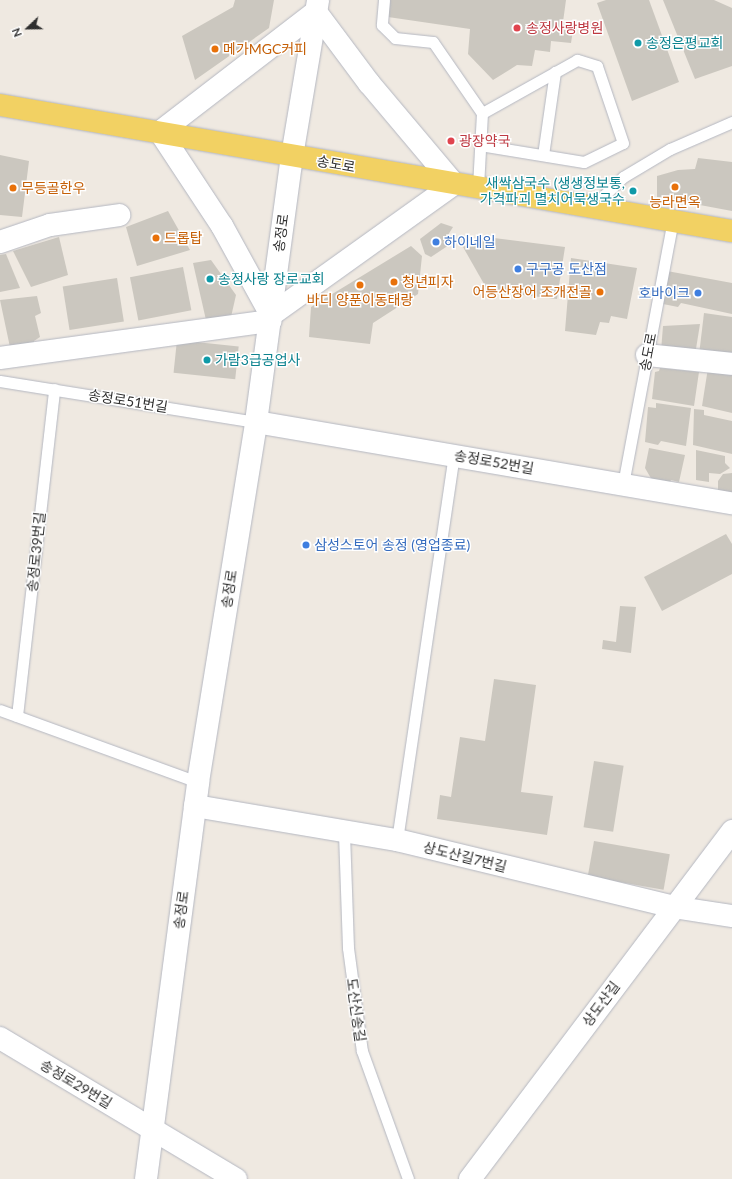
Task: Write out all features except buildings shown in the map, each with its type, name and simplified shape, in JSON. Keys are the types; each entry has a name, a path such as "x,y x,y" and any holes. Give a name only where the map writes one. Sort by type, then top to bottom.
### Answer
{"main road":[{"name":"송도로","path":"0,105 454,184 732,230"}],"street":[{"path":"0,358 270,318 454,184 369,83 317,6 160,132 222,226 270,318"},
{"name":"송정로","path":"146,1179 198,782 256,422 292,156 317,6"},
{"path":"0,242 50,225 119,215"},
{"path":"647,355 732,364"},
{"name":"송정로52번길","path":"256,422 732,502"},
{"name":"상도산길7번길","path":"195,806 344,833 397,840 674,907 732,916"},
{"name":"상도산길","path":"470,1179 732,830"},
{"name":"송정로29번길","path":"0,1038 236,1179"}],"lane":[{"path":"384,0 382,25 395,38 433,42 482,113 478,188"},
{"path":"480,145 584,162 623,143 597,66 577,60 482,113"},
{"path":"542,155 556,72"},
{"path":"592,207 623,177 670,149 732,122"},
{"name":"송도로","path":"623,484 673,220"},
{"name":"송정로51번길","path":"0,381 256,422"},
{"name":"송정로39번길","path":"17,716 54,389"},
{"path":"397,840 454,455"},
{"path":"0,710 198,782"},
{"name":"도산신송길","path":"344,833 348,948 362,1051 408,1179"}],"place":[{"name":"송정사랑병원","path":"517,28"},
{"name":"송정은평교회","path":"638,43"},
{"name":"메가MGC커피","path":"215,49"},
{"name":"광장약국","path":"451,141"},
{"name":"능라면옥","path":"675,187"},
{"name":"무등골한우","path":"13,188"},
{"name":"새싹삼국수 (생생정보통, 가격파괴 멸치어묵생국수","path":"633,191"},
{"name":"드롭탑","path":"156,238"},
{"name":"하이네일","path":"436,242"},
{"name":"구구공 도산점","path":"518,269"},
{"name":"송정사랑 장로교회","path":"210,279"},
{"name":"청년피자","path":"394,282"},
{"name":"바디 양푼이동태랑","path":"360,285"},
{"name":"어등산장어 조개전골","path":"600,292"},
{"name":"호바이크","path":"698,293"},
{"name":"가람3급공업사","path":"207,360"},
{"name":"삼성스토어 송정 (영업종료)","path":"306,545"}]}
